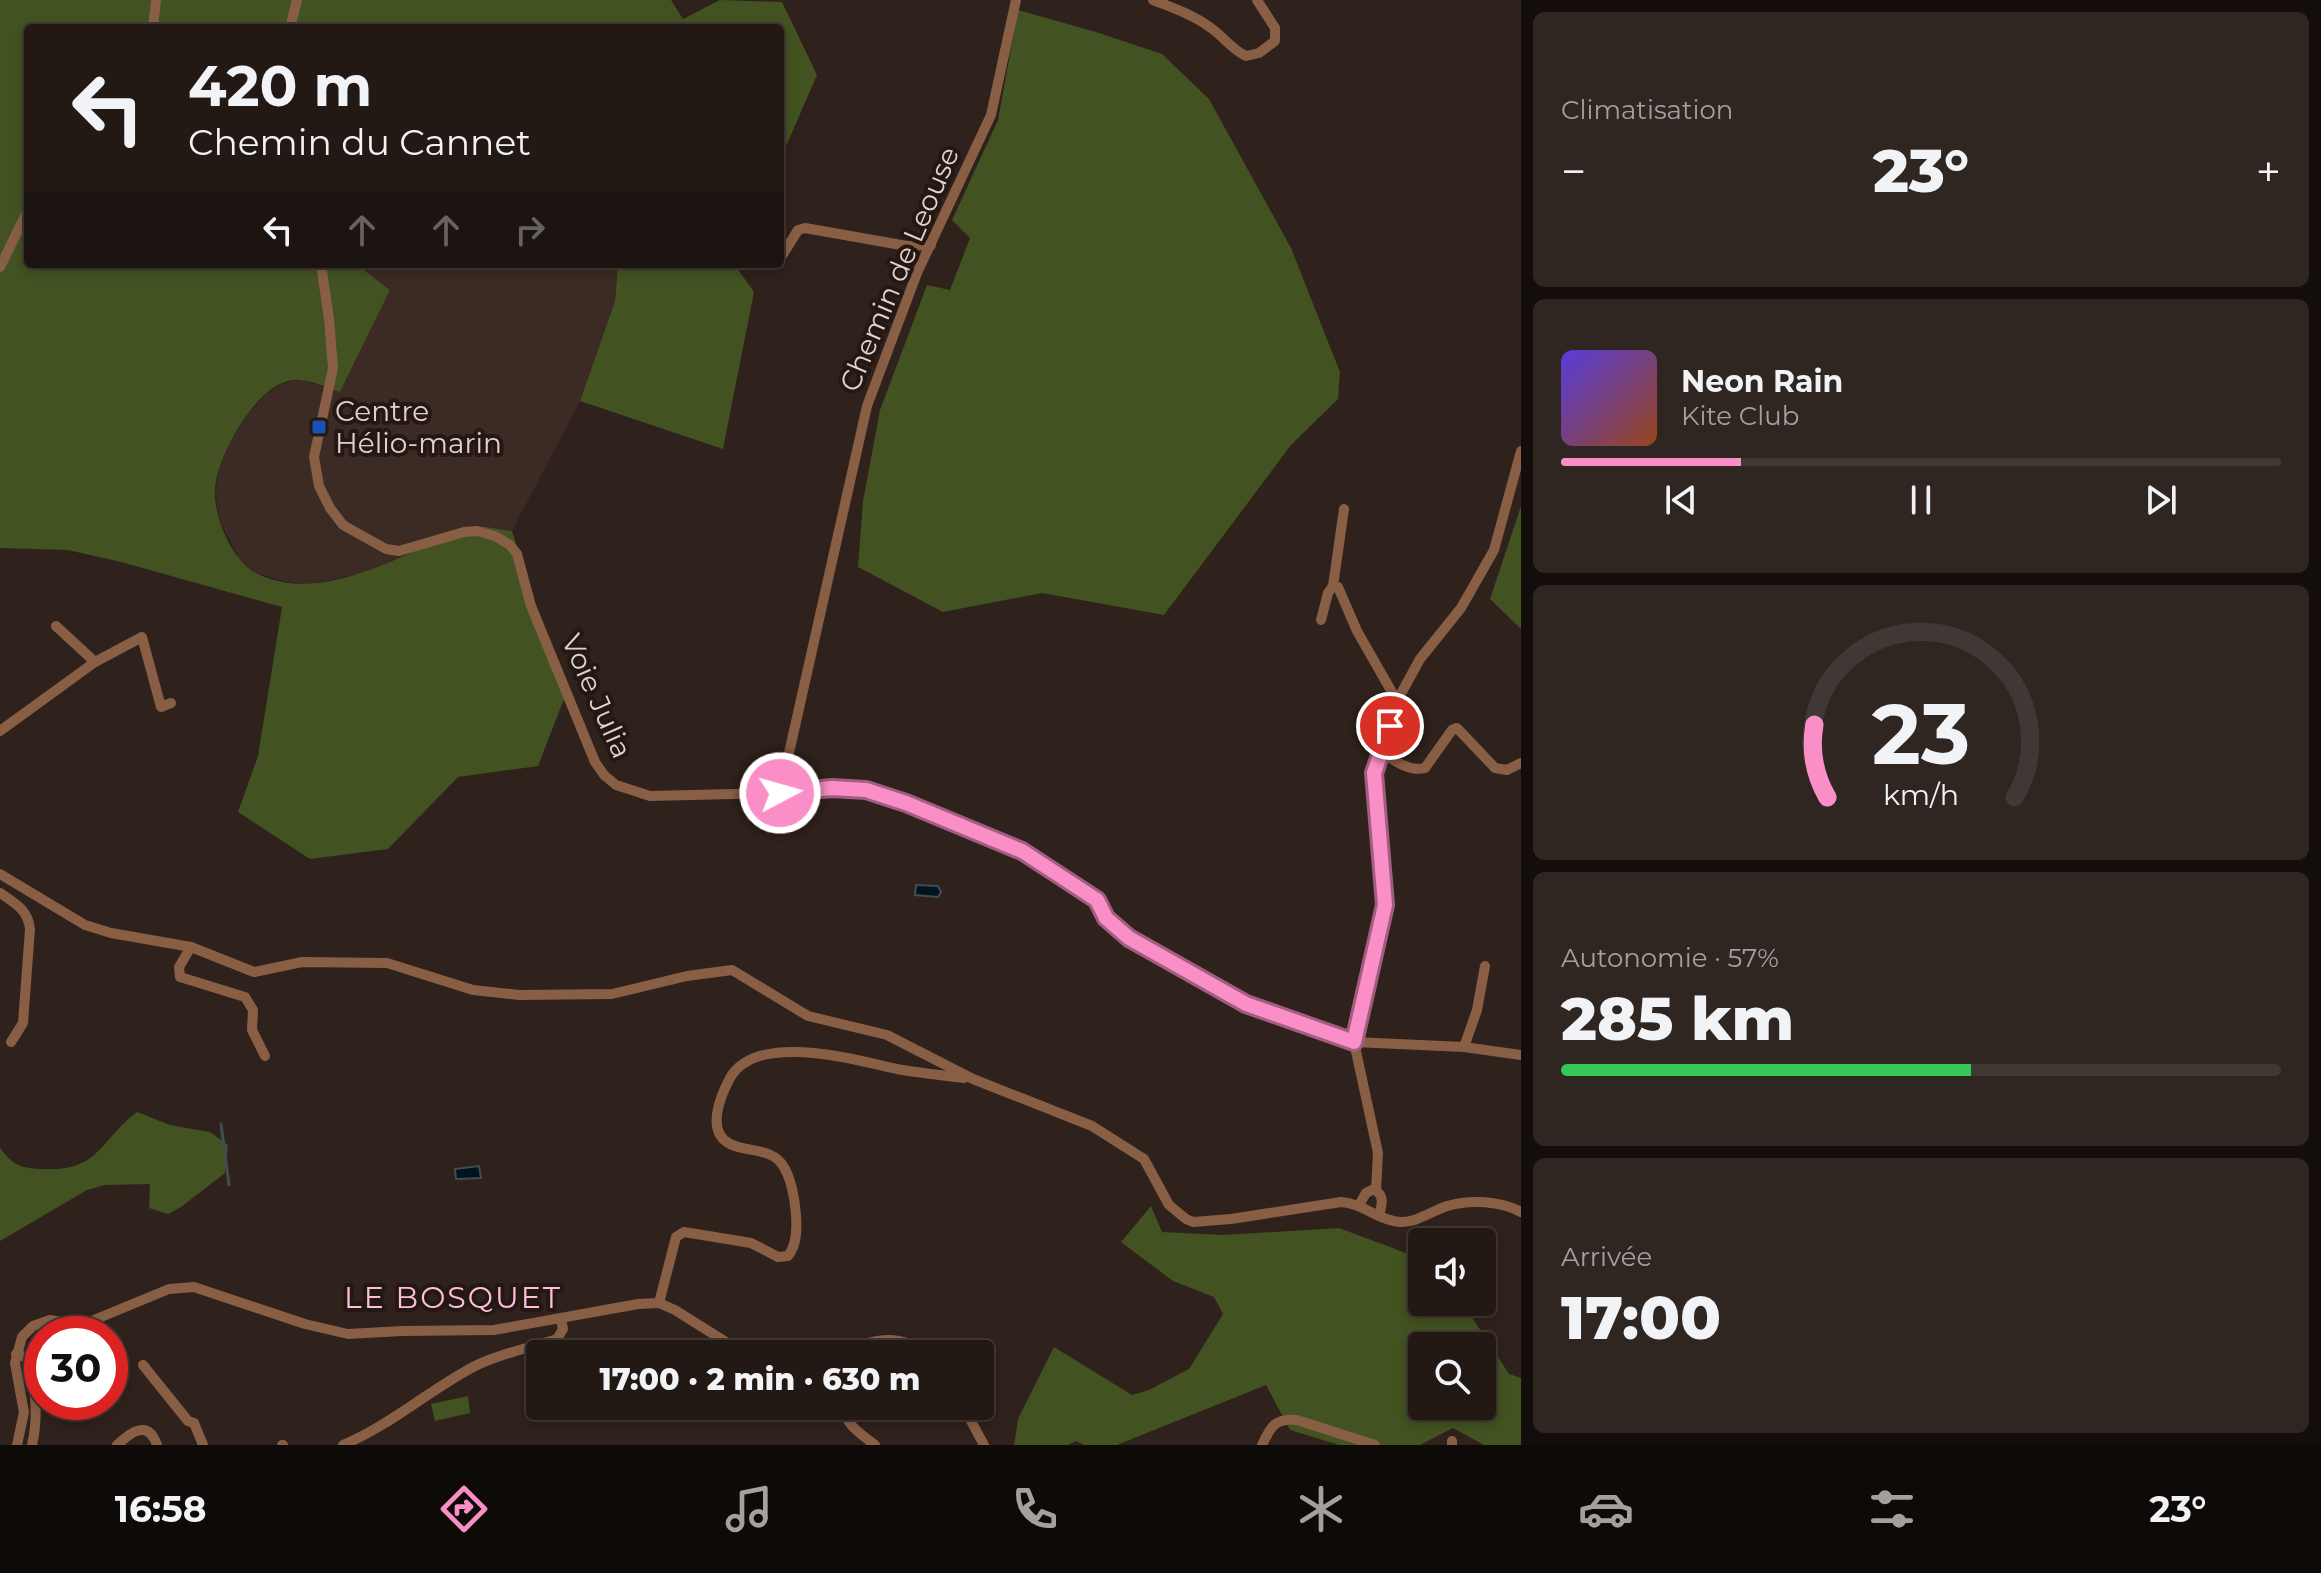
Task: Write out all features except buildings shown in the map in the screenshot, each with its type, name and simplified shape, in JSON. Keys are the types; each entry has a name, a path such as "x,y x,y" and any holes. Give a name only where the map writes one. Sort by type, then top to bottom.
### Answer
{"street":[{"path":"153,24 156,0"},
{"path":"291,24 297,0"},
{"name":"Chemin de Leouse","path":"780,793 867,406 931,245 991,115 1016,0"},
{"path":"1153,0 1198,18 1214,29 1232,49 1246,56 1259,53 1275,41 1275,28 1257,0"},
{"path":"0,267 24,218"},
{"path":"784,253 798,230 805,228 907,246 931,245"},
{"name":"Voie Julia","path":"322,268 333,368 314,457 319,486 336,517 360,537 386,549 399,551 477,531 495,536 510,545 517,554 531,606 595,762 616,785 650,796 780,793 832,788 866,790 906,803 1022,851 1097,900 1106,918 1129,938 1246,1004 1354,1042 1464,1047 1521,1055"},
{"path":"1379,1215 1382,1201 1376,1190 1378,1153 1354,1042 1385,905 1374,773 1397,701 1420,659 1461,608 1494,550 1521,451"},
{"path":"1321,620 1333,586 1344,509"},
{"path":"1333,586 1338,587 1357,631 1397,701"},
{"path":"56,626 95,662"},
{"path":"0,731 95,662 142,637 161,707 171,703"},
{"path":"1383,752 1390,759 1418,770 1425,768 1452,730 1457,728 1495,768 1507,770 1521,763"},
{"path":"0,874 85,925 111,933 191,947 254,972 302,962 387,963 473,990 500,995 612,994 687,976 732,970 808,1016 887,1035 973,1079 1072,1116 1116,1139 1144,1159 1169,1205 1193,1222 1346,1202 1397,1222 1411,1221 1449,1205 1468,1202 1501,1204 1521,1212"},
{"path":"0,893 23,909 30,929 23,1023 11,1042"},
{"path":"191,947 179,967 180,977 245,997 253,1010 252,1030 265,1056"},
{"path":"1464,1047 1477,1010 1485,966"},
{"path":"659,1303 676,1237 684,1232 751,1243 778,1257 788,1256 794,1249 795,1202 781,1162 770,1154 729,1144 717,1125 722,1093 736,1068 763,1054 824,1053 901,1070 973,1079"},
{"path":"1359,1205 1366,1193 1376,1190"},
{"path":"17,1445 24,1412 16,1374 16,1354 27,1330 50,1320 74,1324 89,1322 177,1286 194,1287 305,1324 348,1334 494,1330 638,1304 659,1303 723,1340"},
{"path":"343,1445 396,1418 474,1367 557,1339 563,1329 561,1319"},
{"path":"16,1354 28,1358 33,1379 36,1404 32,1445"},
{"path":"143,1365 188,1421 194,1423 203,1445"},
{"path":"1262,1445 1273,1425 1284,1419 1297,1420 1375,1445"},
{"path":"847,1420 852,1428 875,1445"},
{"path":"972,1420 984,1445"},
{"path":"117,1445 137,1430 150,1433 157,1445"}],"shaded area":[{"path":"361,268 618,268 615,301 580,401 512,531 470,527 364,572 313,584 286,582 256,573 239,559 219,519 215,490 230,442 247,414 265,395 282,384 298,379 340,392 390,290"}],"green space":[{"path":"0,0 671,0 683,19 720,0 782,2 817,75 784,151 784,24 24,24 24,268 361,268 390,290 340,392 300,380 285,382 270,391 243,420 232,438 218,474 215,488 217,511 225,536 247,567 277,581 300,584 345,578 465,528 512,531 564,699 538,766 458,777 388,849 310,859 238,812 258,756 282,607 68,550 0,548"},
{"path":"1018,10 1162,54 1209,99 1291,248 1340,372 1338,399 1291,445 1164,615 1042,593 943,612 858,567 863,501 880,410 927,285 950,290 970,238 952,220 998,120"},
{"path":"618,268 737,268 754,292 723,449 580,401 615,301"},
{"path":"1521,506 1521,629 1490,599"},
{"path":"137,1112 170,1125 210,1132 228,1145 225,1173 168,1214 149,1208 150,1184 105,1185 87,1190 0,1241 0,1148 13,1162 28,1168 75,1166 96,1153"},
{"path":"1151,1206 1162,1232 1223,1235 1339,1228 1408,1254 1408,1316 1471,1316 1482,1332 1408,1332 1408,1420 1496,1420 1496,1354 1509,1374 1521,1378 1521,1445 1484,1445 1453,1428 1420,1445 1339,1445 1290,1430 1266,1385 1117,1445 1084,1445 1076,1441 1068,1445 1014,1445 1018,1419 1054,1347 1132,1395 1149,1390 1189,1369 1223,1314 1214,1297 1173,1281 1121,1242"},
{"path":"468,1396 470,1413 435,1421 431,1404"}],"water":[{"path":"916,885 938,886 941,892 938,897 915,895"},
{"path":"479,1166 481,1178 456,1179 455,1169"}],"waterway":[{"path":"221,1124 229,1185"}],"place":[{"name":"Centre Hélio-marin","path":"319,427"}],"district":[{"name":"LE BOSQUET","path":"453,1297"}],"route":[{"path":"780,793 832,788 866,790 906,803 1022,851 1097,900 1106,918 1129,938 1246,1004 1354,1042 1385,905 1374,773 1390,726"}]}
